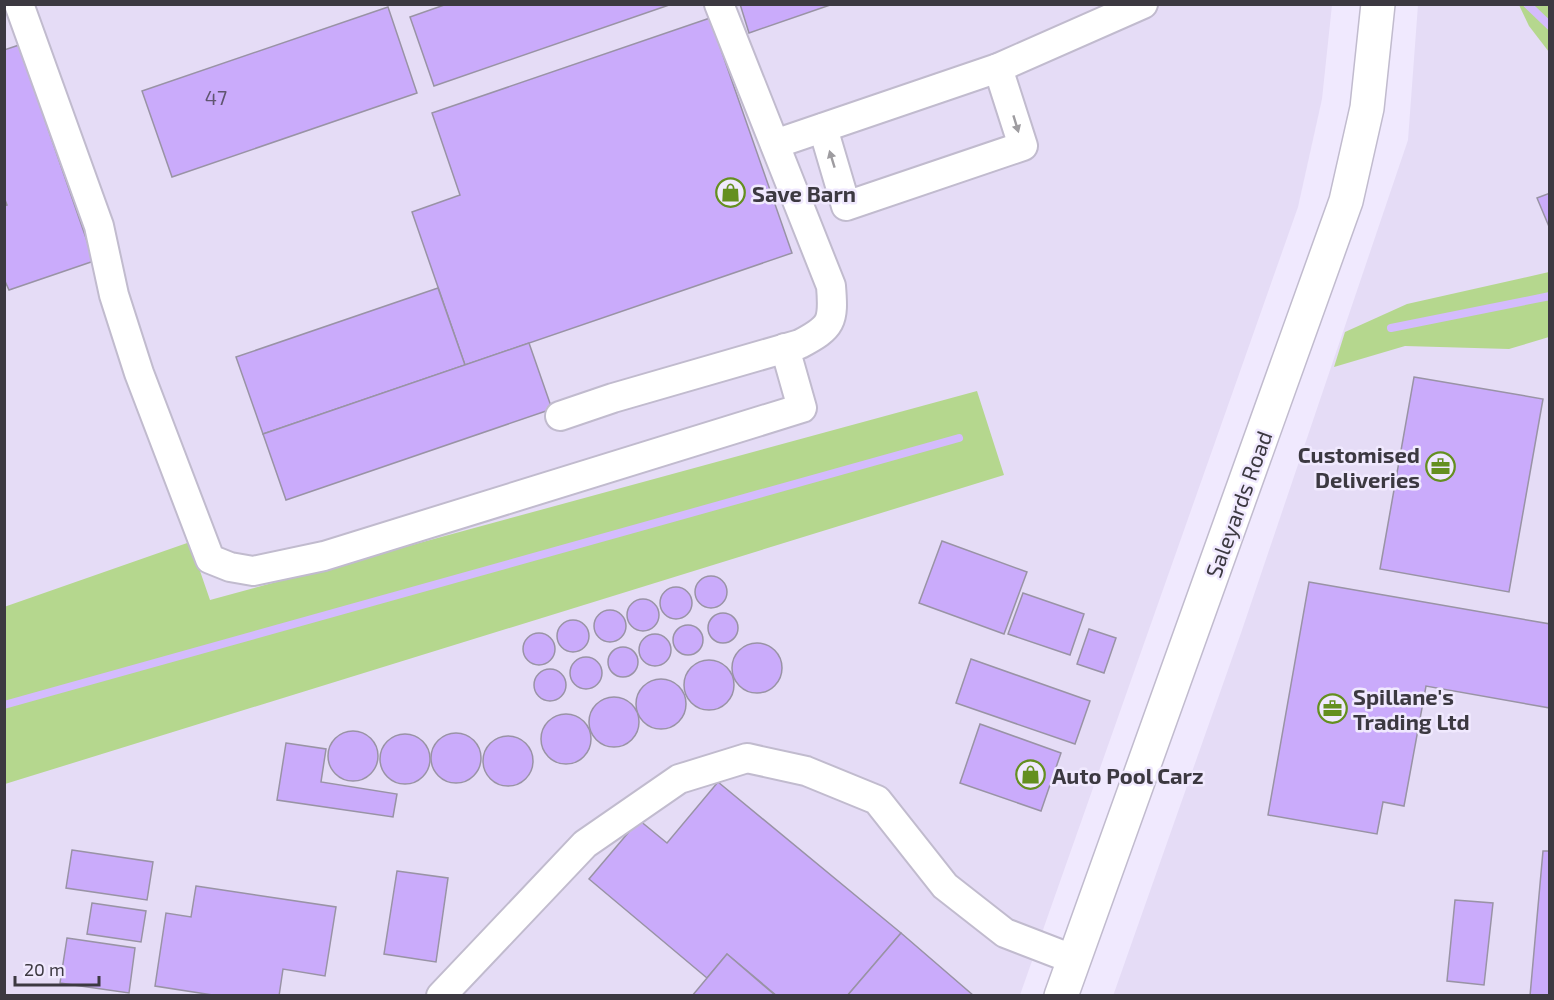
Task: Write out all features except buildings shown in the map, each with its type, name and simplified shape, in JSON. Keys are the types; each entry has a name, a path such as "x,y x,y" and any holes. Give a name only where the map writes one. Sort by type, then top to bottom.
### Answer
{"main road":[{"name":"Saleyards Road","path":"1062,996 1346,201 1367,108 1378,4"}],"lane":[{"path":"19,4 99,226 114,295 139,373 210,559 230,567 254,571 324,556 802,408 785,348"},
{"path":"560,416 613,398 800,344 823,331 833,311 831,286 719,4"},
{"path":"775,144 998,68 1143,4"},
{"path":"819,255 823,225 846,206 1023,146 998,68"},
{"path":"823,128 846,206"},
{"path":"441,996 585,844 679,779 747,758 806,771 878,800 945,886 1005,933 1075,960"}],"shaded area":[{"path":"23,4 1332,5 1322,99 1298,207 1020,995 5,996 5,11"},
{"path":"1418,5 1549,5 1549,995 1113,996 1241,633 1408,140"}],"green space":[{"path":"1519,5 1549,5 1549,52 1529,26"},
{"path":"1549,272 1549,337 1509,349 1405,346 1334,367 1345,332 1407,304"},
{"path":"977,391 1004,475 5,784 4,607 190,542 210,600"}],"waterway":[{"path":"1527,4 1550,26"},
{"path":"1391,328 1550,296"},
{"path":"4,705 959,438"}],"place":[{"name":"Save Barn","path":"731,193"},
{"name":"Customised Deliveries","path":"1441,467"},
{"name":"Spillane's Trading Ltd","path":"1332,709"},
{"name":"Auto Pool Carz","path":"1031,775"}]}
